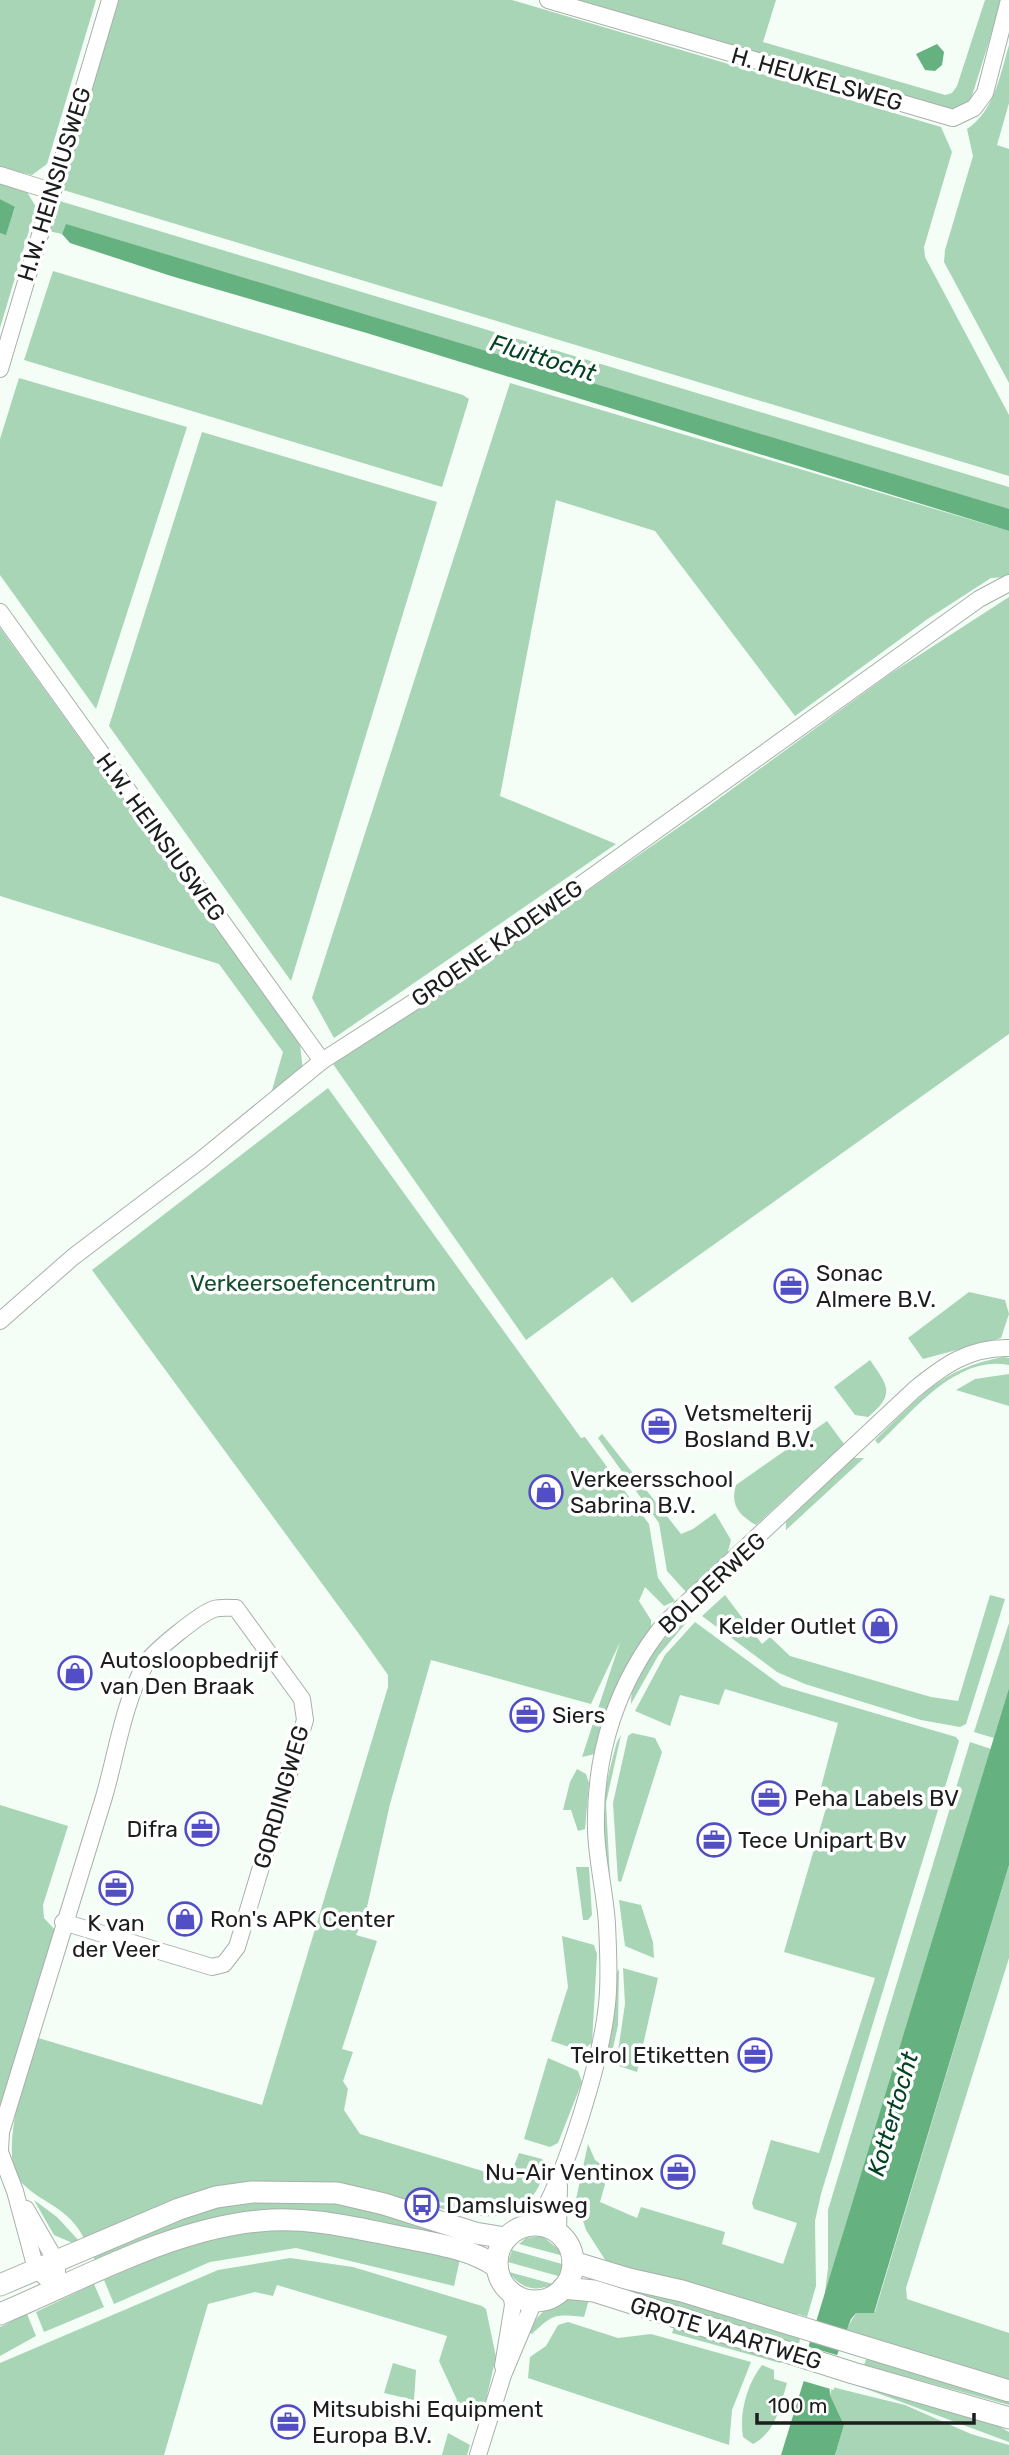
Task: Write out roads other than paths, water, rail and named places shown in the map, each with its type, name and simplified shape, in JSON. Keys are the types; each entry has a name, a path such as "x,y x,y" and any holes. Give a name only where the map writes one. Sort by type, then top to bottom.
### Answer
{"main road":[{"path":"0,2285 179,2209 216,2197 252,2192 337,2193 384,2204 475,2233 506,2238"},
{"path":"0,2315 178,2239 212,2228 259,2221 313,2221 351,2226 468,2253 497,2267"},
{"path":"535,2224 558,2232 566,2240 573,2262 572,2271 563,2288 555,2295 534,2301 511,2292 502,2281 497,2267 500,2247 506,2238 519,2228 535,2224"},
{"name":"GROTE VAARTWEG","path":"573,2262 1009,2391"},
{"name":"GROTE VAARTWEG","path":"563,2288 594,2291 853,2373 1009,2418"}],"street":[{"name":"H.W. HEINSIUSWEG","path":"0,369 110,0"},
{"name":"H. HEUKELSWEG","path":"548,0 953,118 974,108 985,93 1009,0"},
{"path":"0,175 51,191"},
{"name":"GROENE KADEWEG","path":"0,1321 73,1256 201,1160 322,1062 448,980 979,599 1009,583"},
{"name":"H.W. HEINSIUSWEG","path":"0,612 322,1062"},
{"name":"BOLDERWEG","path":"535,2224 560,2176 593,2071 607,2004 607,1925 596,1832 597,1779 614,1715 633,1668 665,1623 914,1390 951,1360 987,1349 1009,1348"},
{"name":"GORDINGWEG","path":"36,2269 15,2191 0,2151 1,2132 63,1922 144,1666 153,1653 212,1609 236,1608 302,1699 305,1707 305,1720 237,1947 224,1964 212,1967 63,1922"},
{"name":"BOLDERWEG","path":"558,2232 560,2176"},
{"name":"GORDINGWEG","path":"15,2191 56,2261 59,2290"},
{"path":"36,2269 59,2290"},
{"path":"503,2375 513,2305 511,2292"},
{"path":"478,2455 503,2375 534,2301"}],"water":[{"path":"937,44 944,52 942,65 935,71 925,70 916,54"},
{"path":"0,199 15,207 6,235 0,233"},
{"path":"66,224 1009,509 1009,531 370,334 171,276 70,243 62,234"},
{"name":"Kottertocht","path":"1009,1688 1009,1865 874,2313 856,2313 851,2319 829,2376 830,2395 844,2425 835,2455 781,2455 804,2380 802,2368"}],"place":[{"name":"Sonac Almere B.V.","path":"791,1286"},
{"name":"Vetsmelterij Bosland B.V.","path":"659,1426"},
{"name":"Verkeersschool Sabrina B.V.","path":"546,1492"},
{"name":"Kelder Outlet","path":"880,1626"},
{"name":"Autosloopbedrijf van Den Braak","path":"75,1673"},
{"name":"Siers","path":"527,1715"},
{"name":"Peha Labels BV","path":"769,1798"},
{"name":"Difra","path":"202,1829"},
{"name":"Tece Unipart Bv","path":"714,1840"},
{"name":"K van der Veer","path":"116,1888"},
{"name":"Ron's APK Center","path":"185,1919"},
{"name":"Telrol Etiketten","path":"755,2055"},
{"name":"Nu-Air Ventinox","path":"678,2172"},
{"name":"Damsluisweg","path":"422,2205"},
{"name":"Mitsubishi Equipment Europa B.V.","path":"288,2422"}],"water label":[{"name":"Fluittocht","path":"543,358"}],"park label":[{"name":"Verkeersoefencentrum","path":"313,1283"}]}
